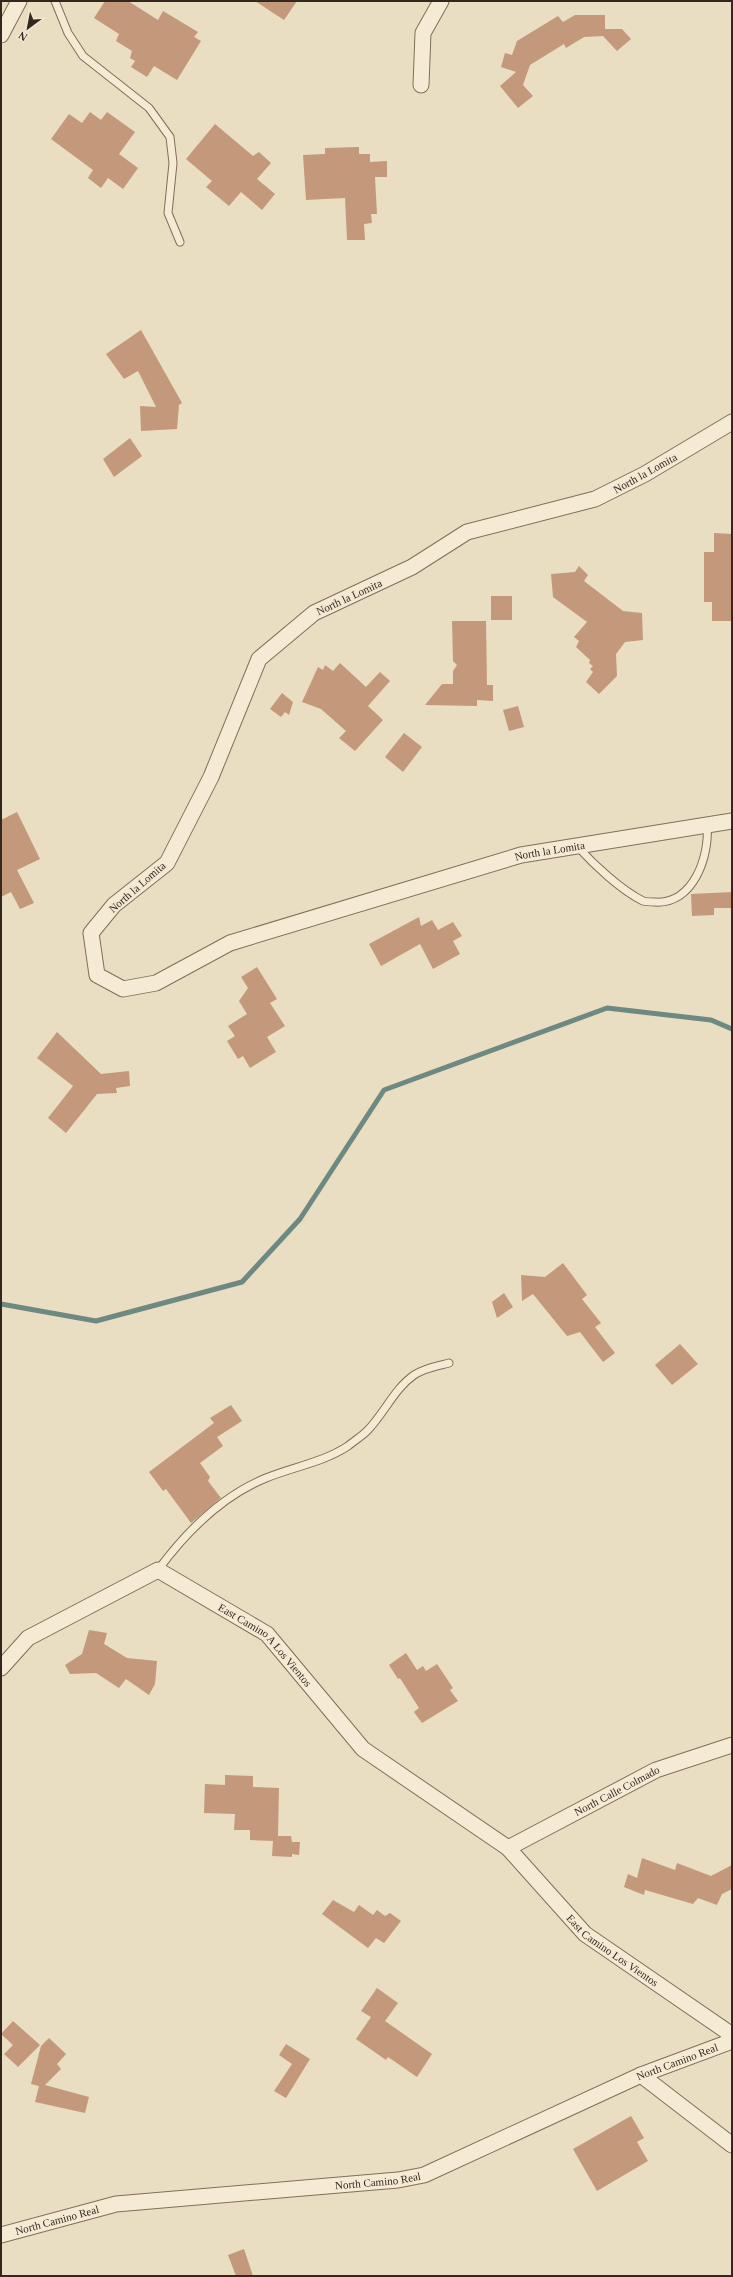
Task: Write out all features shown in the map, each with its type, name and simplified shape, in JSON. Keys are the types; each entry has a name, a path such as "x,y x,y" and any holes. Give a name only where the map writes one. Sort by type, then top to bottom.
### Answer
{"street":[{"path":"1,35 19,1"},
{"path":"421,85 423,33 441,1"},
{"name":"North la Lomita","path":"732,422 645,474 595,499 467,532 412,567 314,613 259,660 211,777 167,863 114,905 90,933 97,975 123,988 156,983 230,943 521,855 732,822"},
{"path":"1,1668 28,1638 158,1570"},
{"name":"East Camino A Los Vientos","path":"158,1570 266,1634 363,1749 508,1848"},
{"name":"North Calle Colmado","path":"508,1848 656,1770 732,1745"},
{"name":"East Camino Los Vientos","path":"508,1848 585,1934 732,2034"},
{"name":"North Camino Real","path":"1,2235 116,2204 398,2180 424,2175 641,2075 732,2041"},
{"path":"641,2075 732,2145"}],"lane":[{"path":"55,1 68,33 84,56 149,108 170,138 173,163 168,213 180,242"},
{"path":"577,846 595,866 644,902 664,903 678,896 694,882 703,862 708,840 707,825"},
{"path":"158,1570 178,1544 221,1505 239,1492 266,1478 323,1459 347,1446 368,1431 402,1386 414,1375 449,1363"}],"building":[{"path":"105,1 128,1 158,20 163,11 198,32 194,37 201,41 177,80 154,66 147,77 131,67 135,61 130,58 132,51 116,41 119,34 94,18"},
{"path":"255,1 297,1 284,20"},
{"path":"575,15 605,15 605,29 622,29 631,39 617,51 603,36 584,37 566,48 564,44 530,65 523,85 533,96 518,108 500,86 516,72 501,67 505,53 512,55 517,41 558,16 563,22"},
{"path":"90,112 101,120 107,112 135,132 119,154 138,168 123,189 108,178 101,188 88,178 93,170 51,139 69,114 82,123"},
{"path":"215,124 253,156 259,152 271,163 257,179 275,194 262,210 241,192 229,206 206,187 212,181 186,159"},
{"path":"359,147 359,154 370,154 370,162 387,161 387,177 375,177 377,214 371,214 372,223 364,224 365,240 347,240 345,198 306,200 303,155 325,154 325,148"},
{"path":"141,330 182,403 179,405 177,429 141,431 140,406 156,407 138,371 124,379 106,354"},
{"path":"130,438 142,456 114,477 103,459"},
{"path":"714,533 732,534 732,621 712,621 712,602 704,602 704,552 714,552"},
{"path":"579,566 588,575 584,581 623,611 642,613 643,640 625,642 616,654 617,676 599,694 586,682 593,672 590,669 593,666 589,663 590,660 576,647 579,641 574,637 587,622 553,597 551,574 575,572"},
{"path":"491,596 512,596 512,620 491,620"},
{"path":"452,621 486,621 487,685 493,685 493,701 477,700 477,706 425,705 442,684 453,684 453,671 457,665 453,661"},
{"path":"340,663 366,687 380,672 390,681 368,706 383,720 355,751 339,738 346,731 321,709 302,702 318,667 323,670 325,665 333,671"},
{"path":"282,693 293,702 289,715 285,712 281,717 270,709"},
{"path":"518,706 524,727 509,731 503,710"},
{"path":"404,733 422,747 403,772 385,757"},
{"path":"17,812 40,859 17,870 34,903 20,909 11,892 1,897 1,820"},
{"path":"732,892 732,908 714,908 714,915 692,916 691,894"},
{"path":"419,917 421,926 432,920 438,930 453,922 462,936 453,941 460,954 433,969 420,944 381,966 369,944"},
{"path":"257,967 277,999 270,1003 285,1026 267,1037 276,1052 250,1068 243,1056 238,1059 227,1041 235,1036 228,1026 247,1014 239,1001 248,988 241,977"},
{"path":"57,1032 101,1074 129,1071 130,1086 116,1088 117,1093 97,1094 66,1133 48,1118 73,1086 37,1058"},
{"path":"563,1263 587,1295 582,1299 601,1323 595,1327 615,1353 603,1362 580,1332 567,1336 533,1294 522,1301 521,1275 545,1277"},
{"path":"504,1293 513,1307 497,1318 492,1302"},
{"path":"680,1344 698,1364 672,1385 655,1365"},
{"path":"231,1405 242,1421 217,1437 223,1446 200,1463 210,1477 208,1481 221,1498 191,1523 166,1489 163,1491 149,1472 214,1423 210,1418"},
{"path":"89,1630 107,1633 104,1644 127,1658 157,1661 155,1684 149,1695 126,1679 119,1688 96,1673 70,1674 65,1665 82,1654"},
{"path":"406,1653 417,1670 423,1666 426,1671 437,1664 453,1688 450,1690 458,1701 422,1723 414,1712 419,1708 400,1678 398,1679 389,1665"},
{"path":"225,1775 253,1776 253,1787 279,1788 278,1836 291,1836 292,1842 300,1842 299,1855 292,1854 292,1857 272,1856 273,1841 250,1840 250,1830 234,1830 235,1814 204,1813 205,1784 225,1785"},
{"path":"642,1858 675,1870 677,1863 711,1876 732,1865 732,1889 722,1894 717,1905 698,1898 693,1904 645,1890 644,1895 624,1887 628,1874 637,1878"},
{"path":"333,1900 354,1912 359,1905 373,1915 377,1910 385,1916 390,1913 401,1921 384,1943 376,1938 368,1948 322,1914"},
{"path":"377,1988 398,2003 385,2021 432,2054 417,2077 388,2057 386,2060 356,2039 371,2017 361,2011"},
{"path":"13,2021 40,2045 18,2067 4,2054 13,2045 1,2034"},
{"path":"49,2038 66,2054 57,2064 61,2069 45,2085 89,2097 85,2113 35,2102 39,2086 31,2084 41,2046"},
{"path":"286,2044 310,2059 286,2098 274,2091 292,2064 279,2055"},
{"path":"631,2116 644,2138 637,2142 648,2161 597,2191 573,2149"},
{"path":"244,2249 253,2276 236,2276 228,2255"}],"waterway":[{"path":"1,1304 96,1321 242,1282 300,1219 384,1090 607,1008 711,1020 732,1029"}]}
